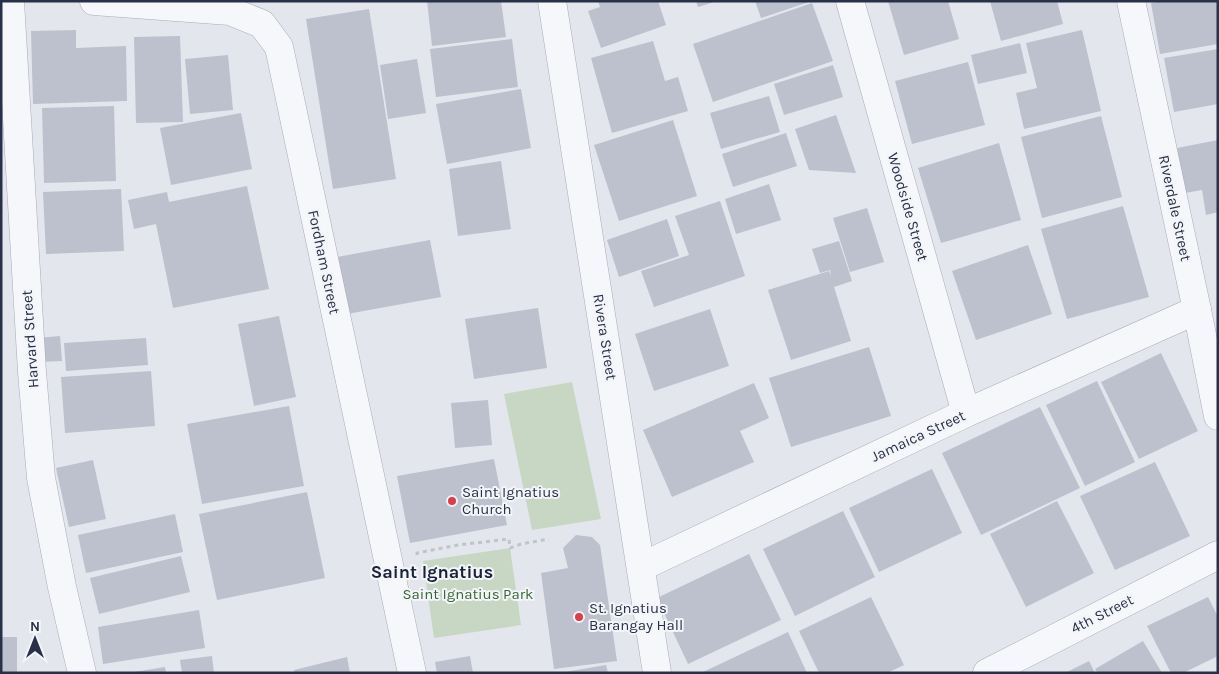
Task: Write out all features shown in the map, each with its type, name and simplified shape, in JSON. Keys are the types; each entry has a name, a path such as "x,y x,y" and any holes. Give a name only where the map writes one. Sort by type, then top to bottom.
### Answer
{"street":[{"name":"Harvard Street","path":"10,1 32,372 41,478 62,587 82,673"},
{"name":"Fordham Street","path":"94,1 230,11 262,24 279,47 412,673"},
{"name":"Rivera Street","path":"552,1 657,673"},
{"name":"Woodside Street","path":"850,1 966,413"},
{"name":"Riverdale Street","path":"1131,1 1218,416"},
{"name":"Jamaica Street","path":"641,568 966,413 1197,310"},
{"name":"4th Street","path":"987,673 1218,555"}],"path":[{"path":"414,562 417,553 458,545 509,539 510,548 549,539"}],"green space":[{"path":"572,382 601,519 532,530 504,394"},
{"name":"Saint Ignatius Park","path":"510,548 521,625 434,638 423,561"}],"building":[{"path":"427,1 501,1 506,37 432,46"},
{"path":"598,1 658,1 666,25 601,48 588,11 600,7"},
{"path":"696,1 714,1 714,2 698,7"},
{"path":"755,1 809,1 809,2 761,18"},
{"path":"888,1 948,1 959,39 904,55"},
{"path":"990,1 1057,1 1063,24 1001,41"},
{"path":"1162,1 1218,1 1218,44 1160,54 1151,3"},
{"path":"812,3 833,61 713,102 693,44"},
{"path":"369,9 396,179 333,189 306,19"},
{"path":"76,30 76,48 126,46 127,101 33,104 31,31"},
{"path":"1082,30 1101,111 1024,129 1016,93 1037,88 1026,43"},
{"path":"180,36 183,122 136,123 134,37"},
{"path":"512,39 518,87 436,97 430,49"},
{"path":"653,41 665,81 678,77 688,111 612,133 591,58"},
{"path":"1020,43 1027,73 978,84 971,55"},
{"path":"1218,49 1218,104 1174,112 1164,58"},
{"path":"228,55 233,110 190,114 185,59"},
{"path":"417,59 426,113 388,119 380,65"},
{"path":"968,62 985,125 912,144 895,81"},
{"path":"833,65 843,97 784,115 774,84"},
{"path":"521,89 531,148 447,164 436,104"},
{"path":"769,96 780,132 721,149 710,113"},
{"path":"114,106 116,181 44,183 42,108"},
{"path":"241,113 252,169 171,185 160,128"},
{"path":"836,115 856,173 809,170 795,129"},
{"path":"1101,116 1122,197 1042,218 1021,137"},
{"path":"673,120 697,196 619,221 594,145"},
{"path":"786,133 797,166 733,187 722,154"},
{"path":"1218,140 1218,212 1206,215 1202,190 1185,193 1177,148"},
{"path":"999,143 1021,220 941,243 918,168"},
{"path":"501,161 511,229 458,236 449,169"},
{"path":"769,184 781,220 736,234 725,199"},
{"path":"247,186 269,289 173,308 156,224 134,229 128,200 167,192 169,202"},
{"path":"121,189 124,251 46,254 43,192"},
{"path":"720,201 745,276 654,307 641,271 689,255 675,216"},
{"path":"1123,206 1149,297 1067,319 1041,229"},
{"path":"867,208 884,262 850,272 833,218"},
{"path":"667,219 679,256 619,277 607,240"},
{"path":"430,240 441,297 347,314 337,257"},
{"path":"839,241 852,281 834,287 851,341 791,360 768,290 829,271 831,276 830,270 820,273 812,249"},
{"path":"1028,245 1052,314 976,340 952,271"},
{"path":"538,308 547,368 474,379 465,319"},
{"path":"710,309 729,366 654,391 635,334"},
{"path":"279,316 296,397 254,406 238,324"},
{"path":"60,336 62,361 40,362 38,338"},
{"path":"146,338 148,365 66,371 64,343"},
{"path":"869,347 891,416 791,447 769,378"},
{"path":"1161,353 1198,431 1139,459 1101,382"},
{"path":"151,371 155,426 65,433 61,377"},
{"path":"1097,381 1135,462 1085,486 1046,405"},
{"path":"754,383 769,418 740,431 754,462 672,497 643,430"},
{"path":"488,400 492,445 455,448 451,403"},
{"path":"289,406 304,486 202,504 187,424"},
{"path":"1040,407 1080,488 981,535 942,453"},
{"name":"Saint Ignatius Church","path":"494,459 507,525 410,543 397,476"},
{"path":"93,460 106,519 69,527 56,468"},
{"path":"1155,462 1190,536 1115,570 1080,496"},
{"path":"932,469 962,533 879,572 849,508"},
{"path":"307,492 325,578 217,600 199,514"},
{"path":"1057,501 1094,573 1026,607 990,534"},
{"path":"843,511 875,577 795,616 763,549"},
{"path":"175,514 183,552 86,573 78,535"},
{"name":"St. Ignatius Barangay Hall","path":"576,535 592,537 600,545 617,661 554,669 541,573 568,568 563,548"},
{"path":"749,554 781,620 688,664 657,598"},
{"path":"181,556 190,592 99,614 90,578"},
{"path":"871,597 904,665 887,673 819,673 799,631"},
{"path":"1208,597 1218,617 1218,656 1183,673 1171,673 1147,626"},
{"path":"199,610 205,648 103,664 98,627"},
{"path":"788,632 807,673 701,673"},
{"path":"1,637 17,637 17,673 1,673"},
{"path":"1143,641 1162,673 1098,673 1095,669"},
{"path":"212,656 214,673 182,673 180,660"},
{"path":"470,656 473,673 437,673 435,662"},
{"path":"347,657 350,673 295,673 294,670"},
{"path":"1089,661 1095,673 1065,673"},
{"path":"606,665 608,673 565,673 565,672"},
{"path":"165,667 166,673 134,673 134,672"}],"place":[{"name":"Saint Ignatius Church","path":"452,501"},
{"name":"St. Ignatius Barangay Hall","path":"579,617"}],"district":[{"name":"Saint Ignatius","path":"432,572"}]}
